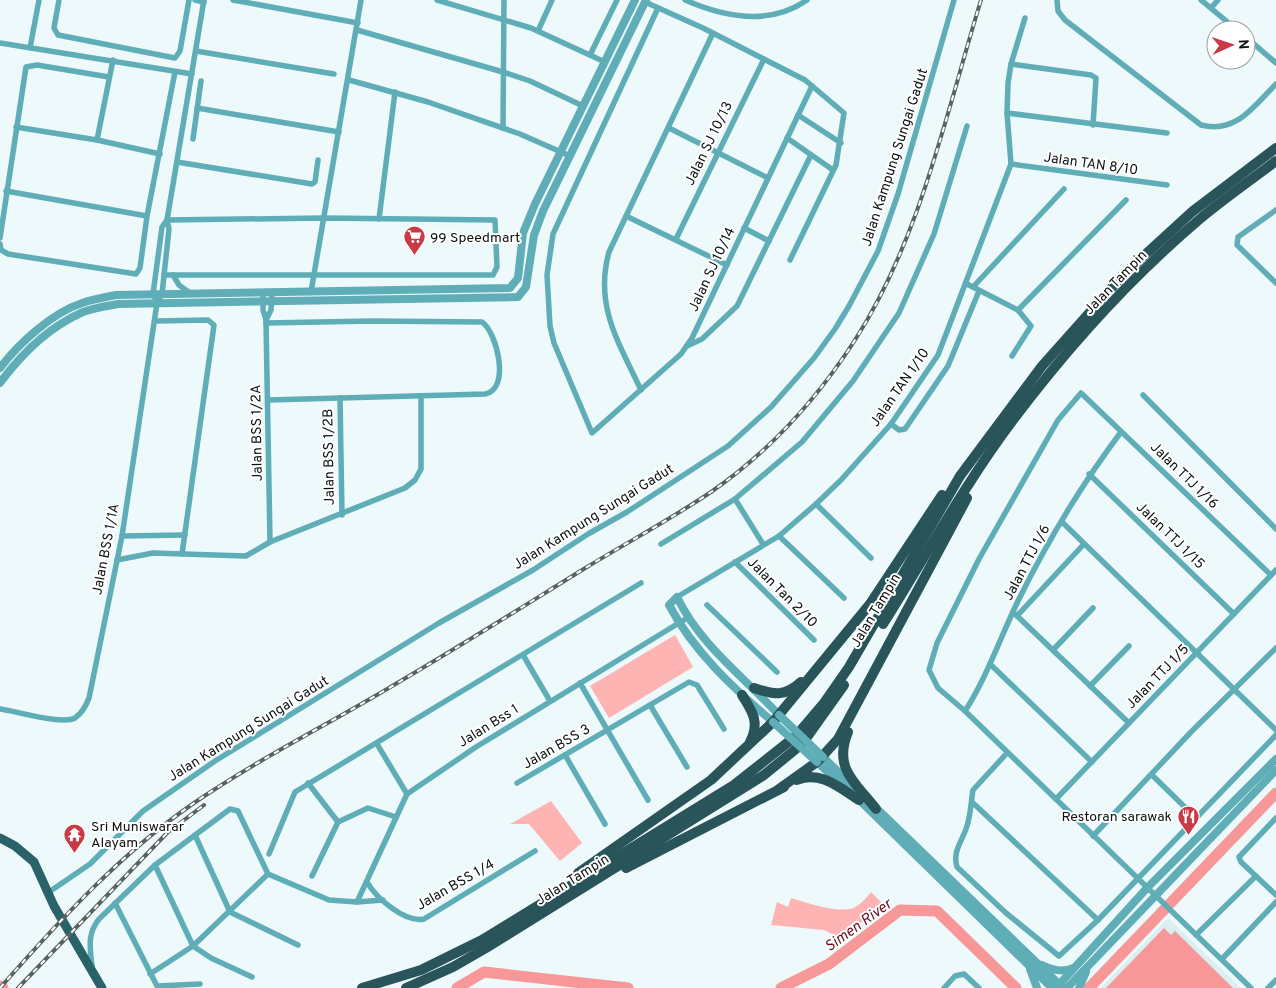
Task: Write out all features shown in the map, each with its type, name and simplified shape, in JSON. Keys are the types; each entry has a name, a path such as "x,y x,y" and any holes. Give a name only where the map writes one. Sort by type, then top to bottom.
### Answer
{"highway":[{"name":"Jalan Tampin","path":"550,896 636,847 734,786 796,736 824,703 849,667 960,476 1042,366 1124,274 1193,211 1276,148"},
{"name":"Jalan Tampin","path":"406,988 478,953 764,776 802,744 831,706 935,536 978,471 1012,421 1051,372 1130,283 1201,218 1276,161"},
{"path":"779,789 820,759 838,739 860,701 973,486 978,471"},
{"path":"362,988 397,979 451,956 482,940 550,896 573,877 711,780 776,719 821,665 870,604 930,511 960,476"},
{"path":"754,688 772,694 782,694 792,690 821,665"},
{"path":"742,695 754,715 756,724 755,733 747,748"},
{"path":"860,701 843,744 841,756 847,771 876,808"},
{"path":"580,890 592,887 779,789 812,776 834,784 859,800"}],"main road":[{"path":"0,838 16,846 34,862 92,973 102,988"}],"street":[{"path":"30,48 38,0"},
{"path":"59,0 54,28 58,36 175,58 180,51 189,0"},
{"path":"157,294 164,275 170,229 168,220 204,1 195,0"},
{"path":"233,0 357,26 530,81 583,106"},
{"path":"311,292 316,274 361,0"},
{"path":"437,0 538,31 605,62"},
{"path":"503,128 504,0"},
{"path":"538,31 552,0"},
{"path":"590,55 617,0"},
{"path":"0,368 9,356 42,326 81,303 116,295 510,288 518,278 524,233 561,151 635,0"},
{"path":"685,0 720,13 747,17 790,10 807,0"},
{"name":"Jalan Kampung Sungai Gadut","path":"49,892 90,864 143,811 216,761 439,623 533,570 588,534 627,512 728,446 771,407 814,358 835,329 850,306 878,251 898,194 954,0"},
{"path":"1057,0 1058,11 1065,20 1201,125 1222,127 1237,122 1276,84"},
{"path":"1201,0 1225,20"},
{"path":"1211,8 1218,0"},
{"path":"0,383 16,362 47,333 84,312 118,304 518,296 526,286 534,235 645,1 713,33 812,86 844,113 841,143 833,170 790,260"},
{"name":"Jalan SJ 10/14","path":"658,8 553,234 547,275 550,326 554,343 592,433 681,354 687,346 812,86"},
{"name":"Jalan TAN 1/10","path":"677,597 779,536 816,504 841,480 891,424 938,355 967,284 1011,164 1007,113 1010,64 1025,18"},
{"path":"640,390 613,331 605,305 604,272 609,252 713,33"},
{"path":"0,43 192,74"},
{"path":"1256,46 1276,63"},
{"path":"196,51 334,74"},
{"name":"Jalan SJ 10/13","path":"676,239 764,59"},
{"path":"97,140 113,60"},
{"path":"1010,64 1092,75 1096,78 1093,125"},
{"path":"0,238 16,127 28,66 37,65 109,77"},
{"path":"0,244 1,250 8,254 136,274 140,268 147,216 175,72"},
{"path":"349,80 395,92 503,128 570,156"},
{"path":"192,139 201,81"},
{"path":"379,219 395,92"},
{"path":"197,108 339,132"},
{"path":"1007,113 1167,133"},
{"path":"798,115 841,143"},
{"path":"661,544 735,499 802,442 853,381 899,313 934,234 966,126"},
{"path":"16,127 97,140 160,154"},
{"path":"669,128 768,178"},
{"path":"787,138 833,170"},
{"path":"687,346 702,339 737,306 811,155"},
{"path":"177,162 312,184 315,182 318,160"},
{"name":"Jalan TAN 8/10","path":"1011,164 1167,185"},
{"path":"973,287 1064,189"},
{"path":"6,191 147,216"},
{"path":"1018,310 1126,200"},
{"path":"1276,210 1238,237 1237,245 1276,283"},
{"path":"626,216 726,264"},
{"path":"158,303 162,227 168,220 324,218 495,220 498,244 497,272 493,275 164,275"},
{"path":"744,228 769,241"},
{"path":"174,275 179,285 191,294"},
{"path":"967,284 1018,310 1031,326 1012,356"},
{"path":"891,424 899,430 905,429 948,366 979,290"},
{"path":"262,292 266,321"},
{"path":"266,321 271,310 272,292"},
{"name":"Jalan BSS 1/1A","path":"0,709 63,721 74,718 84,709 89,698 122,536 158,303"},
{"path":"155,321 208,320 214,325 182,554"},
{"path":"266,321 482,322 488,326 492,333 500,368 497,387 491,393 485,394 268,400"},
{"name":"Jalan BSS 1/2A","path":"266,321 270,542"},
{"name":"Jalan TTJ 1/16","path":"965,711 938,688 929,670 929,664 957,602 1001,518 1058,420 1081,394 1271,575"},
{"path":"1143,395 1276,529"},
{"path":"117,560 141,554 246,556 270,542 342,515 405,488 415,480 421,469 420,396"},
{"name":"Jalan BSS 1/2B","path":"340,398 342,515"},
{"name":"Jalan TTJ 1/6","path":"965,711 976,694 1062,522 1089,474 1121,432"},
{"name":"Jalan TTJ 1/15","path":"1089,474 1234,614"},
{"path":"735,499 763,544"},
{"path":"816,504 871,558"},
{"path":"1062,522 1276,730"},
{"path":"122,536 185,535"},
{"path":"779,536 844,598"},
{"path":"1084,544 1015,614 1129,723"},
{"name":"Jalan Tan 2/10","path":"735,562 814,640"},
{"name":"Jalan TTJ 1/5","path":"1056,799 1276,570"},
{"path":"269,854 295,792 641,583"},
{"path":"776,719 754,688 717,654 687,618 677,597 669,605 679,624 700,652 742,695 776,719 876,808 947,881"},
{"path":"707,605 777,672"},
{"path":"1053,650 1093,608"},
{"name":"Jalan Bss 1","path":"357,902 407,794 469,751 687,618"},
{"path":"1090,686 1129,646"},
{"path":"1093,836 1276,648"},
{"path":"523,655 550,701"},
{"path":"990,664 1092,762"},
{"name":"Jalan BSS 3","path":"518,783 689,682 693,682 724,730"},
{"path":"580,683 648,800"},
{"path":"650,705 687,766"},
{"path":"965,711 1007,754 1251,988"},
{"path":"1007,754 973,790 973,803 967,828 954,859 957,867 995,903 1059,956 1098,920 1276,735"},
{"path":"377,744 407,794"},
{"path":"565,755 605,824"},
{"path":"820,759 859,800 1032,963 1060,987"},
{"path":"1060,987 1147,888 1276,759"},
{"path":"1060,987 1093,962 1276,770"},
{"path":"1152,775 1196,818"},
{"path":"308,783 338,822"},
{"path":"973,803 1098,920"},
{"path":"92,973 90,934 99,918 156,865 233,808 238,811 268,874 329,900 357,902 383,900"},
{"path":"312,876 338,822 368,808 396,817"},
{"path":"1276,818 1239,857 1276,895"},
{"path":"195,835 230,912 298,945"},
{"name":"Jalan BSS 1/4","path":"367,882 372,891 394,910 418,920 424,919 535,851"},
{"path":"156,865 193,946 211,958 252,977"},
{"path":"150,974 193,946 268,874"},
{"path":"1196,935 1256,876"},
{"path":"1222,959 1276,902"},
{"path":"115,903 150,974 159,987 200,984"},
{"path":"1079,988 1093,962"},
{"path":"1032,963 1056,970 1068,971 1078,965"},
{"path":"1032,963 1037,988"},
{"path":"944,988 955,976 964,974 979,988"},
{"path":"1268,988 1276,980"}],"shaded area":[{"path":"675,635 693,667 609,718 590,686"},
{"path":"551,801 582,843 560,861 529,824 510,824"},
{"path":"871,892 883,904 842,939 824,930 771,925 777,902 788,907 791,898 843,910 857,906"},
{"path":"1168,918 1241,988 1101,988"},
{"path":"1164,928 1171,935 1175,931 1233,988 1106,988"}],"waterway":[{"path":"1089,988 1276,793"},
{"name":"Simen River","path":"781,988 829,964 900,910 937,911 1016,988"},
{"name":"Simen River","path":"457,988 484,972 628,988"}],"railway":[{"path":"0,988 68,913 116,866 194,803 263,760 434,662 587,567 681,512 753,460 791,423 825,383 855,340 878,301 897,260 929,175 981,0"},
{"path":"18,988 167,833 204,805"}],"place":[{"name":"99 Speedmart","path":"414,256"},
{"name":"Restoran sarawak","path":"1188,835"},
{"name":"Sri Muniswarar Alayam","path":"75,853"}]}
